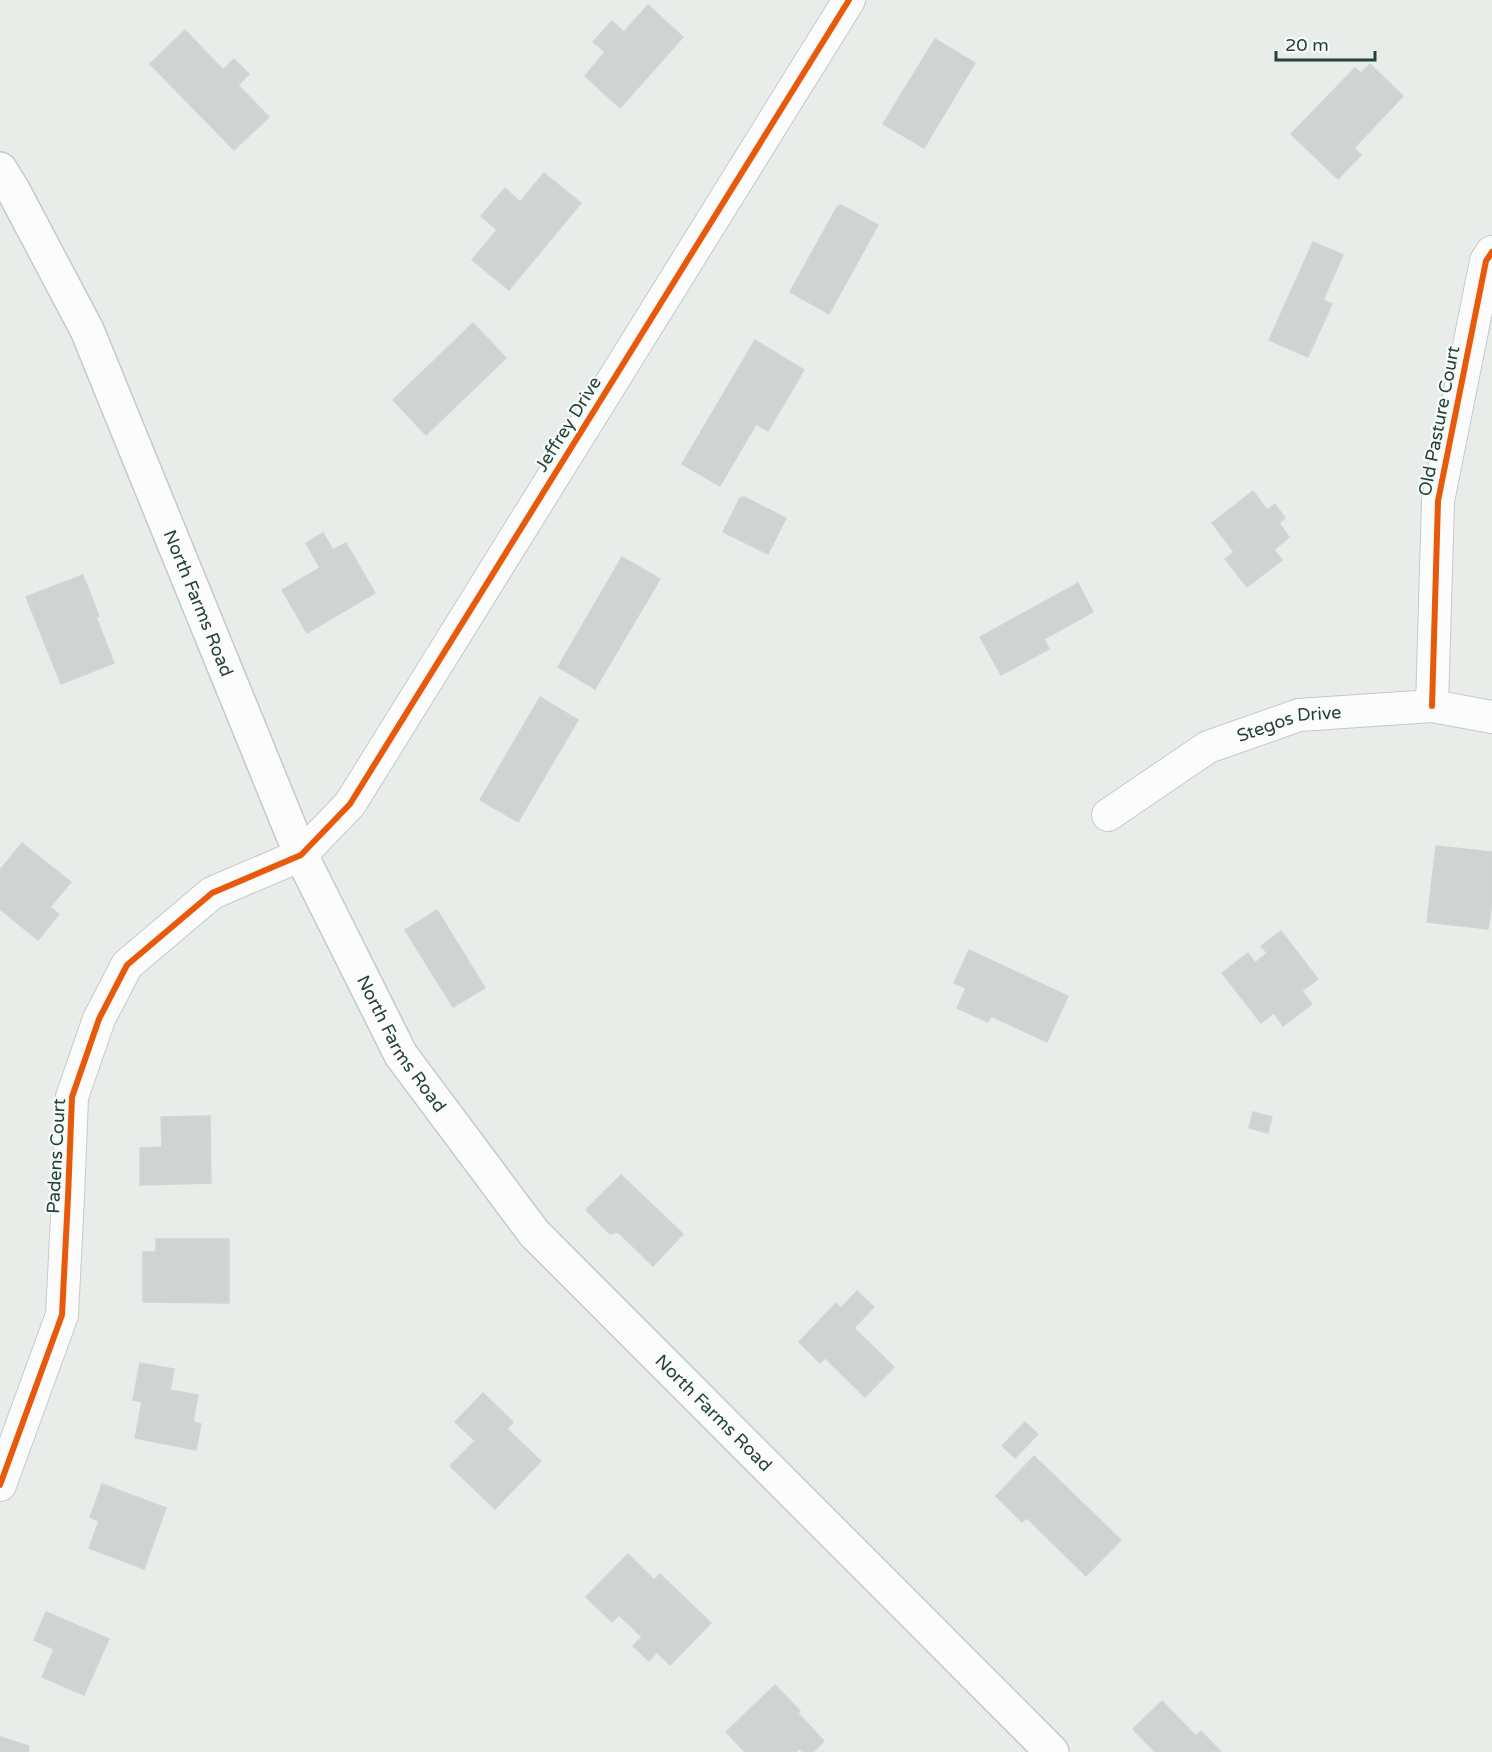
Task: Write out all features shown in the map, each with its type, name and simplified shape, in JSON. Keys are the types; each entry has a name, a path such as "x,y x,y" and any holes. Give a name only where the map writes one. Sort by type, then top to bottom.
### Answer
{"main road":[{"name":"North Farms Road","path":"0,169 87,330 301,855 402,1055 534,1233 1052,1752"}],"street":[{"name":"Jeffrey Drive","path":"301,855 350,804 849,0"},
{"name":"Old Pasture Court","path":"1431,706 1438,501 1486,261 1492,252"},
{"name":"Stegos Drive","path":"1108,815 1208,747 1299,715 1431,706 1492,717"},
{"name":"Padens Court","path":"0,1485 62,1315 72,1097 99,1019 127,965 212,893 301,855"}],"building":[{"path":"648,5 683,37 620,108 585,76 605,52 593,42 612,21 624,32"},
{"path":"185,30 223,70 234,59 249,74 238,85 269,117 234,150 150,64"},
{"path":"935,39 975,63 924,148 883,124"},
{"path":"1370,64 1403,96 1354,148 1361,155 1338,179 1291,134 1355,68 1361,73"},
{"path":"544,173 581,203 509,290 472,260 497,230 481,216 505,188 520,202"},
{"path":"841,205 878,225 829,314 790,292 837,207"},
{"path":"1313,242 1343,255 1323,300 1332,304 1308,357 1269,340"},
{"path":"473,323 506,358 426,435 393,400"},
{"path":"755,340 804,370 768,431 756,424 720,486 682,464"},
{"path":"1253,491 1267,510 1275,504 1285,518 1279,523 1289,537 1274,550 1282,560 1247,587 1225,559 1234,552 1212,523"},
{"path":"744,497 786,518 768,554 723,532 740,498"},
{"path":"323,533 333,550 346,543 375,593 307,633 282,590 320,568 306,543"},
{"path":"622,557 660,579 595,689 558,667"},
{"path":"83,575 114,663 61,684 26,597"},
{"path":"1078,583 1093,612 1044,639 1049,649 1001,675 980,637"},
{"path":"540,697 578,720 518,822 480,800"},
{"path":"22,843 71,882 50,907 59,914 38,940 0,909 0,870"},
{"path":"1436,846 1492,852 1492,903 1488,929 1427,922"},
{"path":"437,910 485,988 453,1007 405,930"},
{"path":"1281,931 1318,979 1302,991 1312,1004 1283,1026 1274,1013 1261,1023 1222,973 1248,953 1255,963 1267,953 1261,946"},
{"path":"969,950 1068,996 1047,1042 991,1016 988,1022 957,1008 966,988 954,983"},
{"path":"1253,1112 1272,1117 1268,1133 1249,1128"},
{"path":"210,1116 211,1183 140,1185 140,1148 162,1147 161,1117"},
{"path":"621,1175 683,1234 653,1266 618,1232 610,1234 586,1210"},
{"path":"156,1239 229,1239 229,1303 143,1302 143,1252 156,1252"},
{"path":"857,1291 874,1307 854,1328 894,1367 865,1397 825,1358 820,1363 799,1342 836,1303 841,1308"},
{"path":"140,1363 174,1369 170,1390 198,1395 193,1422 201,1424 196,1450 135,1438 142,1402 133,1400"},
{"path":"483,1393 513,1422 507,1429 541,1461 495,1509 450,1466 475,1441 455,1422"},
{"path":"1025,1422 1038,1434 1015,1458 1002,1446"},
{"path":"1034,1456 1121,1540 1086,1576 1027,1518 1022,1522 996,1496"},
{"path":"102,1484 166,1508 144,1569 89,1548 99,1521 90,1517"},
{"path":"628,1554 654,1580 660,1574 711,1623 670,1665 657,1652 649,1661 633,1646 642,1637 619,1615 612,1622 586,1597"},
{"path":"46,1612 109,1639 84,1695 42,1677 54,1649 34,1640"},
{"path":"775,1685 824,1741 813,1752 803,1752 799,1749 796,1752 745,1752 726,1732"},
{"path":"1162,1701 1196,1736 1201,1731 1221,1752 1155,1752 1133,1729"},
{"path":"0,1737 29,1746 28,1752 0,1752"}],"cycle path":[{"path":"0,1485 62,1315 72,1097 99,1019 127,965 212,893 301,855 350,804 849,0"},
{"path":"1432,706 1438,501 1486,261 1492,252"}]}
